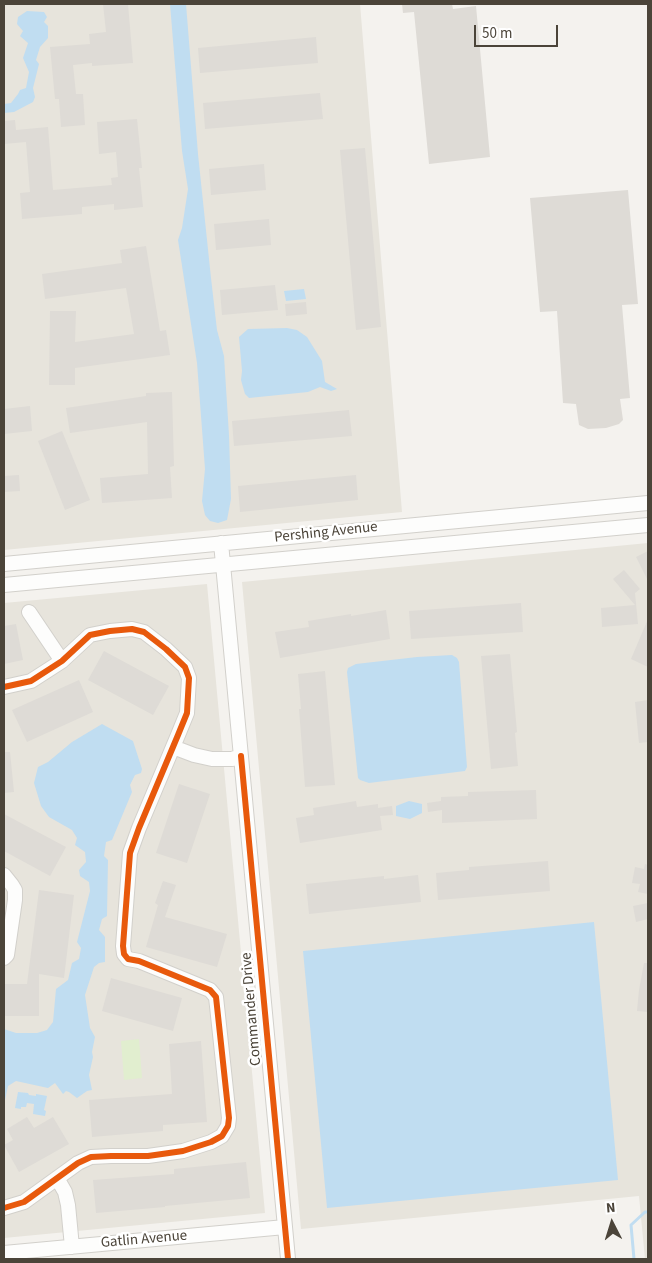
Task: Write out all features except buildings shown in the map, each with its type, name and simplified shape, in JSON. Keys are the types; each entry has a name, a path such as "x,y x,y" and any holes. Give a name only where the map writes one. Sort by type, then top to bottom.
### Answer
{"street":[{"name":"Pershing Avenue","path":"4,564 648,503"},
{"name":"Pershing Avenue","path":"4,585 648,525"},
{"name":"Commander Drive","path":"220,544 288,1259"},
{"path":"194,546 195,568"},
{"path":"30,612 62,661"},
{"path":"4,688 31,680 62,661 90,636 110,631 132,629 144,632 186,667 189,678 187,713 130,853 123,946 124,954 128,959 139,961 210,990 216,997 228,1118 228,1126 222,1136 211,1142 183,1151 148,1156 90,1157 78,1163 24,1202 4,1208"},
{"path":"173,747 212,759 232,759 241,756"},
{"path":"4,875 15,890 15,900 7,956 4,958"},
{"path":"57,1178 65,1192 68,1205 72,1247"},
{"name":"Gatlin Avenue","path":"4,1253 285,1227"}],"shaded area":[{"path":"4,4 360,4 402,512 4,550"},
{"path":"648,543 648,1259 645,1259 639,1196 301,1229 242,582"},
{"path":"207,584 265,1213 4,1238 4,603"}],"green space":[{"path":"139,1039 142,1078 124,1080 121,1041"}],"water":[{"path":"170,4 186,4 198,154 211,278 217,330 224,356 231,499 227,520 218,523 210,521 205,515 202,501 205,469 197,363 178,240 182,228 188,189 182,151"},
{"path":"27,11 44,12 47,17 44,22 48,26 48,38 40,47 36,60 39,64 33,88 35,97 33,102 14,112 4,113 4,104 11,103 20,90 26,88 29,72 23,58 28,43 20,36 23,31 17,24 18,17"},
{"path":"304,289 306,299 286,301 284,291"},
{"path":"287,328 297,330 307,337 322,361 325,382 337,389 331,391 320,387 308,392 249,398 245,394 241,380 239,337 248,329"},
{"path":"452,655 459,662 467,767 465,771 369,783 360,780 358,778 348,668 356,664"},
{"path":"102,724 133,741 142,769 141,773 135,775 130,785 132,792 112,840 106,842 104,856 108,860 107,916 102,919 99,930 105,937 105,962 99,963 94,967 85,995 90,1028 95,1037 89,1075 92,1090 77,1098 66,1091 63,1094 55,1083 48,1088 16,1081 8,1086 4,1100 4,1029 16,1033 37,1033 47,1030 53,1022 56,989 68,980 72,963 79,959 81,948 77,942 90,891 89,882 80,876 79,870 86,862 85,852 75,845 77,838 72,830 49,817 41,806 34,783 38,767 48,762 72,742"},
{"path":"409,801 422,804 422,813 410,819 396,816 396,806"},
{"path":"594,922 618,1180 327,1208 303,951"},
{"path":"18,1092 36,1096 36,1094 47,1096 44,1110 46,1111 45,1116 33,1114 34,1104 27,1103 26,1107 21,1107 21,1109 15,1108"}],"waterway":[{"path":"634,1259 631,1225 645,1212 648,1212"}],"cycle path":[{"path":"4,687 31,681 62,661 90,635 110,631 132,629 144,632 185,667 189,678 187,713 130,853 123,946 124,954 128,959 139,961 210,990 216,997 229,1118 228,1126 222,1136 211,1142 183,1151 148,1156 91,1157 78,1163 24,1202 4,1208"},
{"path":"241,756 288,1259"}]}
